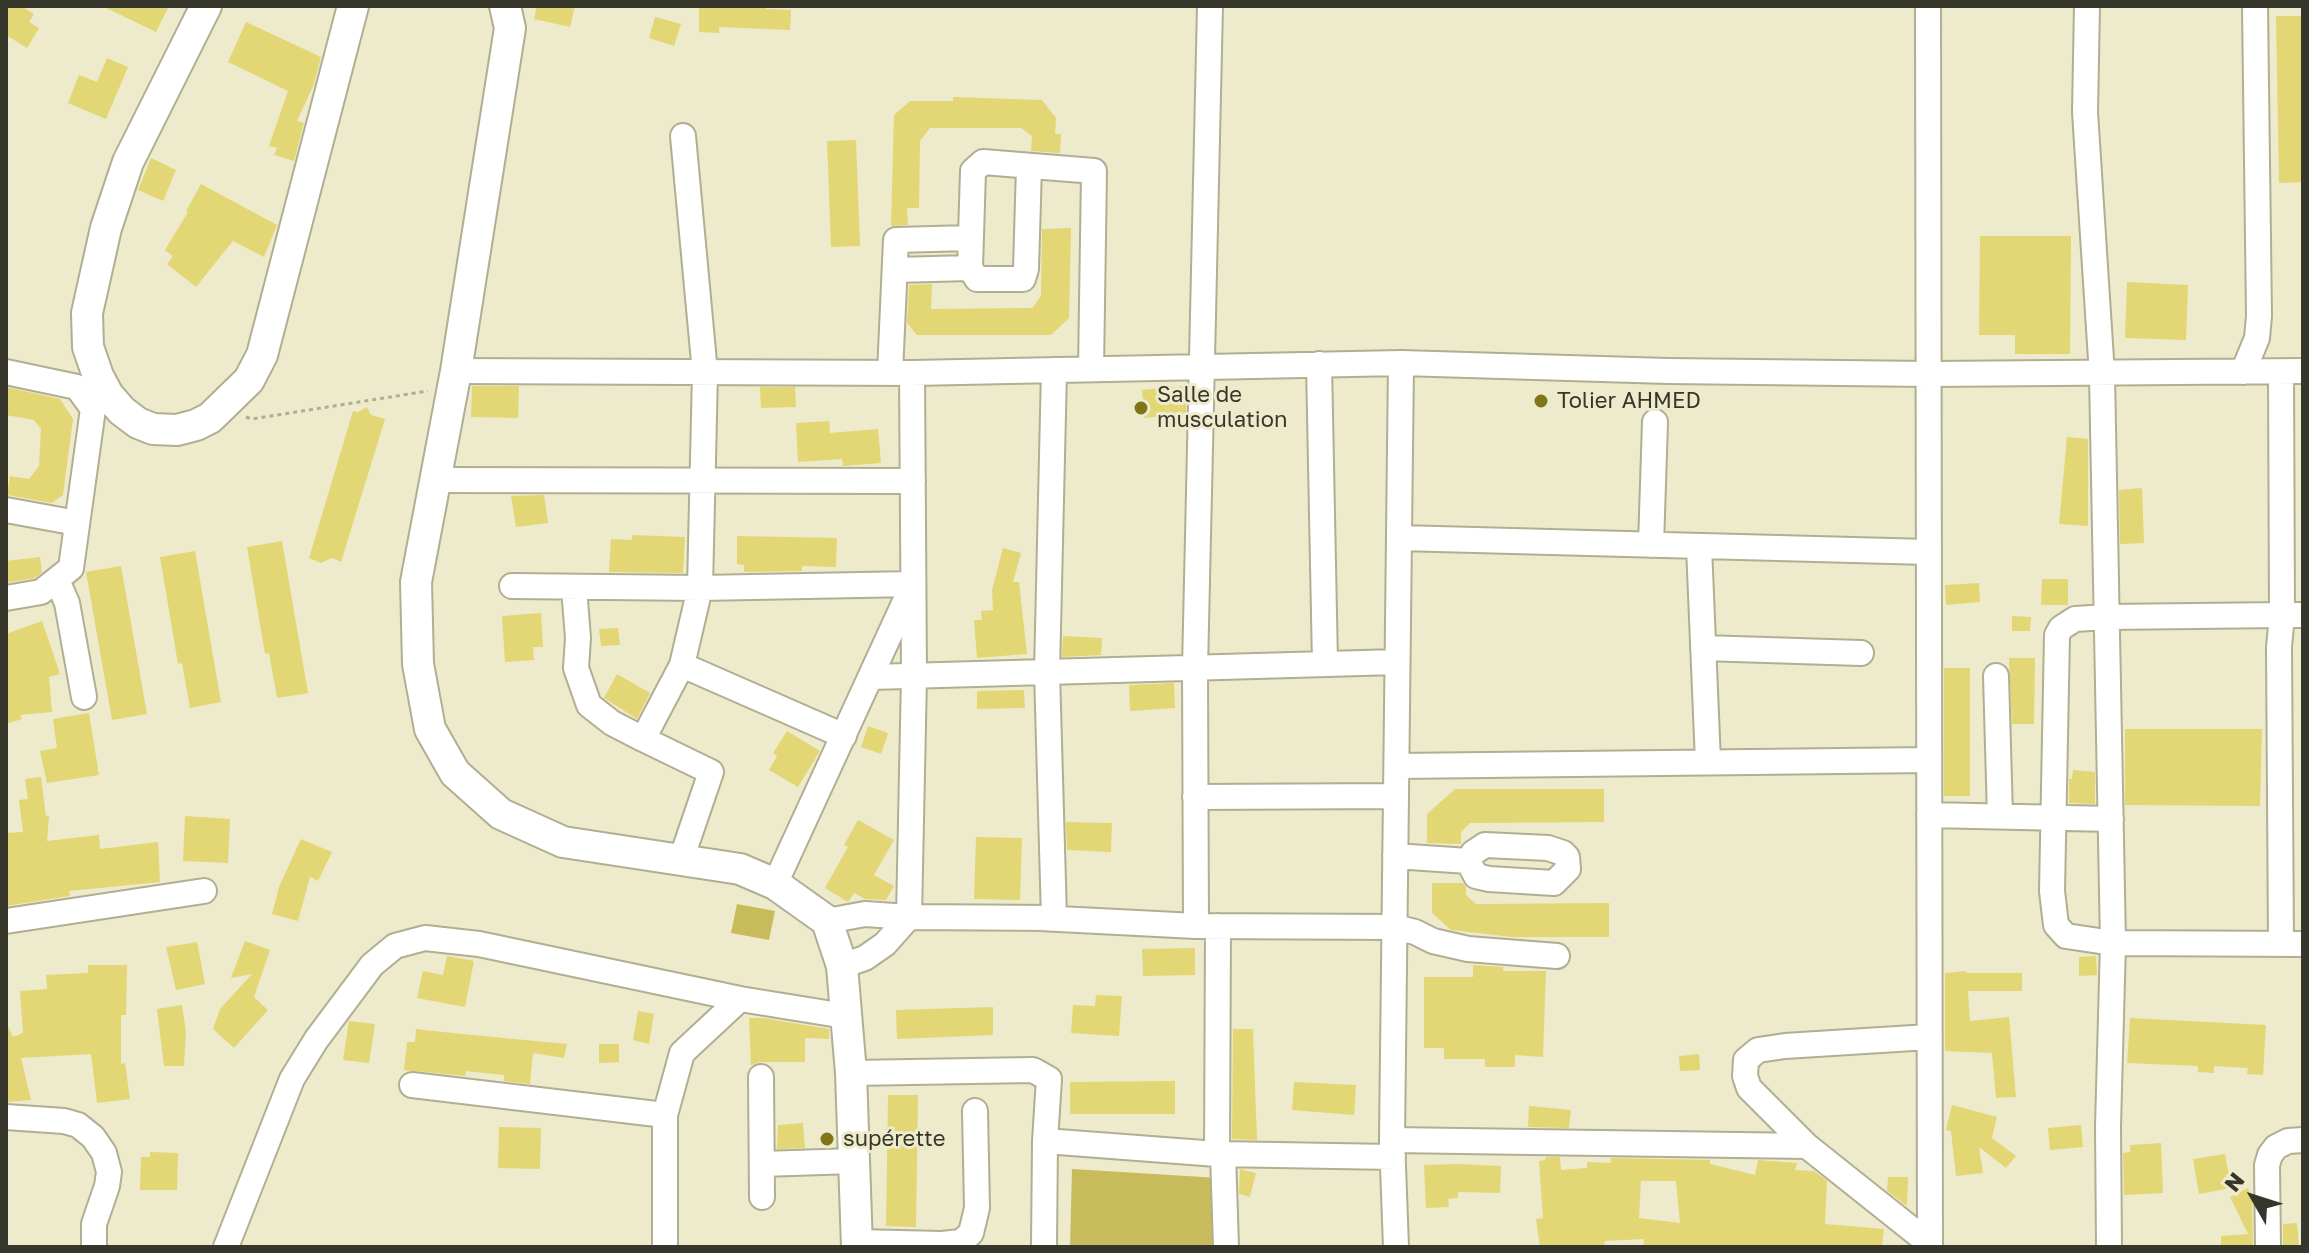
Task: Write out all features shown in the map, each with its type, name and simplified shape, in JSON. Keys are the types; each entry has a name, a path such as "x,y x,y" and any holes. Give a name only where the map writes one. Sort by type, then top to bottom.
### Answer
{"main road":[{"path":"206,6 128,162 106,228 87,313 88,347 108,395 122,411 153,429 177,430 196,425 219,410 249,380 262,355 353,6"},
{"path":"505,6 510,28 455,379 416,582 418,664 430,729 455,773 501,814 563,842 740,869 775,884 827,921 842,966 851,1073 857,1245"}],"street":[{"path":"1210,6 1195,668 1195,797 1207,926 1226,1247"},
{"path":"1928,6 1930,1245"},
{"path":"2087,6 2085,112 2102,375 2111,819 2113,943 2108,1126 2109,1247"},
{"path":"2243,372 2257,338 2259,316 2255,6"},
{"path":"643,739 682,665 700,588 705,373 683,136"},
{"path":"1029,166 1026,269 1023,279 977,279 970,268 973,171 983,162 1094,171 1091,369"},
{"path":"842,966 865,958 885,944 909,917 914,676 913,481 901,373 896,240 969,238"},
{"path":"895,270 970,268"},
{"path":"455,379 1401,363 1668,371 1929,374 2292,372 2293,615 2279,647 2292,944 2113,943 2066,936 2056,925 2052,891 2052,817 2057,635 2067,622 2107,617 2293,615"},
{"path":"1396,1247 1393,1149 1401,363"},
{"path":"1319,364 1325,664"},
{"path":"827,921 865,914 1054,918 1047,672 1054,370"},
{"path":"6,372 77,387 93,409 71,568 41,592 6,598"},
{"path":"1651,545 1655,422"},
{"path":"437,480 913,481"},
{"path":"6,510 77,523"},
{"path":"1399,538 1929,552"},
{"path":"1699,547 1708,762"},
{"path":"57,580 67,603 84,697"},
{"path":"512,586 700,588 913,584"},
{"path":"775,884 913,584"},
{"path":"574,588 578,638 576,668 589,705 612,723 711,772 681,860"},
{"path":"1703,648 1861,653"},
{"path":"871,677 1397,662"},
{"path":"682,665 844,736"},
{"path":"1996,676 2000,816"},
{"path":"1397,766 1929,760"},
{"path":"1195,797 1396,796"},
{"path":"1929,815 2111,819"},
{"path":"1395,856 1468,861"},
{"path":"6,921 204,891"},
{"path":"1039,918 1207,926 1395,927 1433,941 1468,949 1557,956"},
{"path":"226,1247 292,1079 316,1040 372,965 395,946 425,938 479,944 740,999 845,1016"},
{"path":"665,1247 665,1115 682,1053 740,999"},
{"path":"1929,1037 1758,1050 1746,1060 1745,1076 1749,1088 1807,1146 1930,1245"},
{"path":"851,1073 1033,1070 1049,1079 1044,1247"},
{"path":"761,1077 762,1197"},
{"path":"412,1085 665,1115"},
{"path":"857,1245 942,1244 961,1242 971,1233 977,1208 975,1111"},
{"path":"6,1117 64,1121 78,1125 93,1137 104,1153 109,1172 94,1224 94,1247"},
{"path":"2268,1247 2267,1165 2270,1155 2276,1147 2288,1141 2303,1140"},
{"path":"1045,1141 1220,1154 1393,1149 1807,1146"},
{"path":"762,1164 854,1161"}],"path":[{"path":"219,410 252,419 455,379"}],"shaded area":[{"path":"737,904 775,911 769,940 731,933"},
{"path":"1072,1169 1219,1178 1217,1247 1070,1247"}],"building":[{"path":"6,6 21,6 34,14 29,22 39,28 27,48 6,35"},
{"path":"102,6 169,6 156,32"},
{"path":"537,6 575,6 570,27 534,19"},
{"path":"699,6 767,6 766,9 791,10 790,30 719,27 719,33 699,32"},
{"path":"2276,16 2303,16 2303,182 2279,183"},
{"path":"655,17 681,24 674,46 649,38"},
{"path":"246,22 321,57 314,84 297,121 304,123 294,161 274,155 277,148 269,146 288,91 228,62"},
{"path":"107,58 128,67 106,119 68,103 79,75 97,82"},
{"path":"953,97 1042,100 1056,118 1055,134 1061,134 1060,153 1031,151 1032,136 1021,128 930,128 920,141 919,208 907,208 908,225 891,226 894,115 910,101 953,101"},
{"path":"856,140 860,246 831,247 827,141"},
{"path":"151,158 176,170 163,201 138,190"},
{"path":"201,184 277,225 264,257 233,241 196,287 167,264 173,256 165,250"},
{"path":"1071,228 1069,318 1051,335 917,335 907,323 909,285 932,284 931,309 1032,308 1041,296 1042,229"},
{"path":"1980,236 2071,236 2070,354 2015,354 2015,335 1979,335"},
{"path":"2127,282 2188,285 2186,340 2125,338"},
{"path":"472,386 519,386 518,418 471,417"},
{"path":"1186,386 1186,414 1144,418 1142,390"},
{"path":"6,387 60,399 73,419 63,495 52,503 7,495 10,476 29,479 39,466 41,429 34,420 6,415"},
{"path":"760,387 795,387 796,407 761,408"},
{"path":"367,407 371,415 385,419 341,562 332,558 321,563 309,558 353,411"},
{"path":"829,421 830,433 878,429 881,463 843,466 842,459 798,462 796,423"},
{"path":"2067,437 2088,439 2088,526 2059,524"},
{"path":"2142,488 2144,543 2120,544 2119,490"},
{"path":"544,495 548,523 516,527 511,496"},
{"path":"632,535 685,537 683,573 609,572 611,539 632,540"},
{"path":"737,536 837,538 836,567 802,566 802,571 744,572 744,565 737,564"},
{"path":"282,541 308,693 277,698 269,653 265,654 247,547"},
{"path":"1003,548 1021,553 1013,582 1019,582 1027,654 977,658 974,620 982,620 981,611 993,610 992,590"},
{"path":"195,551 221,702 190,708 182,663 178,664 160,557"},
{"path":"40,557 42,572 35,578 6,583 6,561"},
{"path":"121,566 147,714 112,720 86,572"},
{"path":"2042,579 2068,579 2068,605 2041,605"},
{"path":"1979,583 1980,602 1946,605 1945,585"},
{"path":"541,613 543,647 533,647 534,660 505,662 502,616"},
{"path":"2012,616 2031,617 2030,631 2012,631"},
{"path":"42,621 60,674 49,677 52,712 20,715 22,719 6,724 6,634"},
{"path":"618,628 620,645 601,646 599,629"},
{"path":"1063,636 1102,638 1101,655 1062,657"},
{"path":"2009,658 2035,658 2034,724 2012,724"},
{"path":"1944,668 1970,668 1970,796 1944,796"},
{"path":"617,674 650,693 637,719 604,698"},
{"path":"1174,683 1175,708 1130,711 1129,685"},
{"path":"1024,690 1025,708 977,709 977,691"},
{"path":"89,713 99,775 47,783 40,751 57,748 53,719"},
{"path":"868,726 888,733 881,754 861,747"},
{"path":"2125,729 2262,729 2260,806 2125,805"},
{"path":"787,731 820,751 798,787 769,770 777,756 773,753"},
{"path":"2073,770 2095,772 2095,804 2069,803 2069,779 2072,779"},
{"path":"41,777 46,816 49,816 47,841 99,835 100,849 158,842 160,882 69,891 70,896 6,906 6,833 23,832 19,800 28,799 25,779"},
{"path":"1455,789 1604,789 1604,822 1470,823 1461,832 1461,844 1427,843 1427,814"},
{"path":"185,816 230,819 228,863 183,861"},
{"path":"858,820 894,840 874,875 894,886 886,900 865,899 854,893 848,902 825,888 848,847 844,845"},
{"path":"1066,822 1112,823 1111,852 1067,850"},
{"path":"976,837 1022,838 1020,900 974,899"},
{"path":"301,839 332,852 318,881 310,877 298,921 272,914 279,887"},
{"path":"1432,883 1463,883 1466,895 1476,904 1609,903 1609,937 1512,937 1451,930 1432,913"},
{"path":"245,941 270,950 254,997 268,1010 234,1048 213,1029 220,1009 252,974 231,978"},
{"path":"197,942 205,984 176,990 166,947"},
{"path":"1195,948 1195,975 1143,976 1142,949"},
{"path":"447,956 474,961 465,1007 417,998 423,971 443,975"},
{"path":"2096,956 2097,975 2079,976 2079,957"},
{"path":"88,965 127,965 126,1015 121,1015 121,1064 125,1063 130,1099 97,1103 91,1054 21,1058 31,1100 6,1102 6,1022 13,1037 23,1033 20,991 47,989 46,975 88,973"},
{"path":"1473,965 1503,967 1503,971 1546,971 1543,1057 1515,1055 1515,1067 1485,1067 1485,1059 1444,1059 1444,1048 1424,1048 1424,977 1473,977"},
{"path":"1945,973 2022,973 2022,991 1968,991 1970,1021 2009,1017 2016,1097 1996,1098 1992,1053 1945,1051"},
{"path":"1096,995 1122,996 1119,1036 1071,1033 1073,1005 1095,1006"},
{"path":"182,1005 186,1032 184,1066 164,1066 157,1009"},
{"path":"993,1007 993,1035 897,1039 896,1010"},
{"path":"638,1011 654,1014 649,1044 633,1040"},
{"path":"749,1018 829,1029 829,1039 805,1038 805,1062 760,1062 751,1065"},
{"path":"2130,1018 2266,1025 2263,1075 2247,1074 2248,1068 2214,1066 2214,1073 2198,1072 2198,1066 2127,1063"},
{"path":"349,1021 375,1024 369,1063 343,1060"},
{"path":"416,1029 567,1044 564,1058 533,1053 530,1084 504,1081 504,1075 466,1071 465,1076 404,1070 407,1042 415,1042"},
{"path":"1233,1029 1253,1029 1257,1140 1232,1139"},
{"path":"599,1044 619,1044 619,1062 599,1063"},
{"path":"1699,1054 1700,1070 1680,1071 1679,1056"},
{"path":"1175,1081 1175,1114 1070,1114 1070,1082"},
{"path":"1294,1082 1356,1085 1354,1115 1292,1110"},
{"path":"888,1095 918,1095 916,1227 886,1226"},
{"path":"1952,1105 1997,1117 1992,1138 2016,1156 2006,1168 1979,1147 1983,1173 1956,1176 1951,1131 1946,1130"},
{"path":"1529,1106 1571,1110 1569,1128 1528,1127"},
{"path":"803,1123 805,1148 777,1149 778,1125"},
{"path":"2081,1125 2083,1147 2050,1150 2048,1128"},
{"path":"499,1127 541,1128 540,1169 498,1168"},
{"path":"2161,1143 2163,1193 2124,1195 2123,1153 2130,1152 2130,1145"},
{"path":"150,1152 178,1153 177,1190 140,1190 141,1157 150,1157"},
{"path":"2225,1154 2231,1188 2199,1194 2193,1159"},
{"path":"1546,1157 1560,1157 1561,1170 1587,1168 1587,1162 1611,1163 1611,1158 1710,1160 1710,1164 1755,1175 1758,1160 1797,1163 1795,1170 1814,1171 1827,1181 1825,1224 1884,1229 1882,1247 1643,1247 1644,1239 1605,1241 1604,1247 1540,1247 1536,1219 1543,1218 1539,1161","holes":["1641,1181 1676,1181 1680,1223 1639,1218"]},
{"path":"1424,1165 1501,1166 1500,1193 1458,1192 1458,1198 1448,1199 1449,1207 1426,1208"},
{"path":"1240,1169 1256,1173 1250,1197 1239,1194"},
{"path":"1888,1177 1908,1177 1907,1206 1887,1191"},
{"path":"2248,1188 2252,1198 2253,1247 2221,1247 2221,1236 2248,1234 2230,1197"},
{"path":"2297,1223 2299,1247 2283,1247 2283,1224"}],"place":[{"name":"Tolier AHMED","path":"1541,401"},
{"name":"Salle de musculation","path":"1141,408"},
{"name":"supérette","path":"827,1139"}]}
